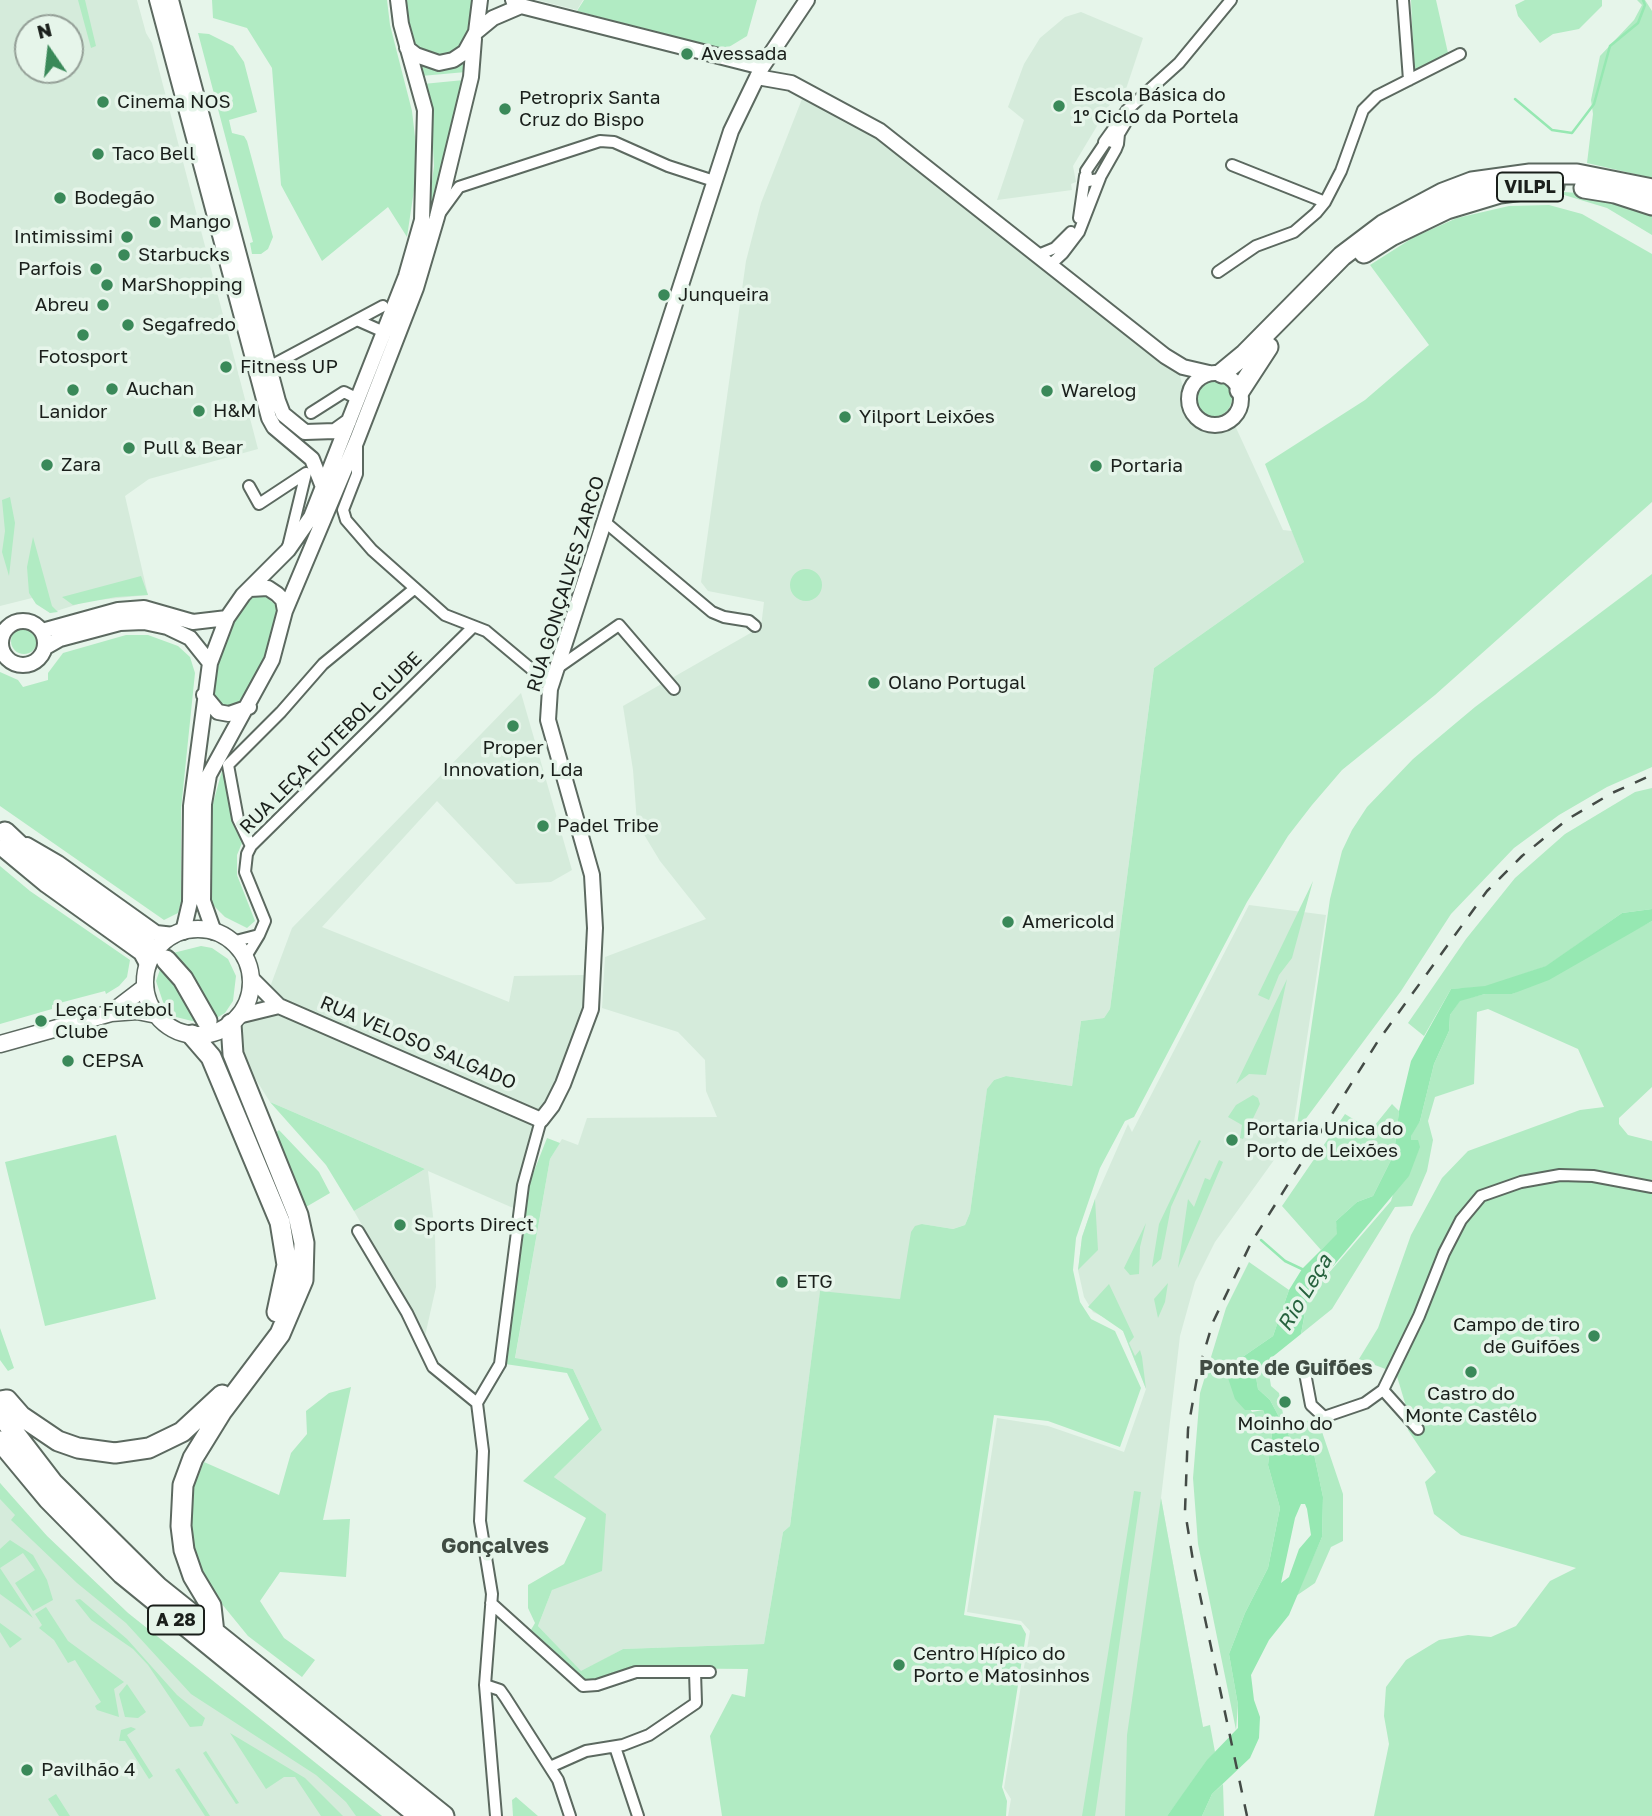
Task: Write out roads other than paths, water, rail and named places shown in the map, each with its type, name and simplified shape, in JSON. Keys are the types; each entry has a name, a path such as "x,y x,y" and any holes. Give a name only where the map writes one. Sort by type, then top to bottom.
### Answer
{"highway":[{"name":"VILPL","path":"1215,373 1245,354 1342,256 1383,225 1443,193 1472,182 1530,174 1577,174 1652,189"},
{"name":"VILPL","path":"1240,390 1255,362 1269,345 1349,265 1391,236 1447,209 1534,187 1573,186 1615,193 1652,205"},
{"path":"2,836 55,879 145,942"},
{"path":"157,963 183,979 207,1021"},
{"path":"214,1633 211,1605 193,1576 184,1549 181,1527 183,1485 193,1458 222,1411 280,1334 303,1280 304,1243 298,1215 233,1054 235,1020"},
{"path":"0,1401 7,1400 40,1431 78,1448 115,1453 149,1448 182,1432 203,1416 247,1364 271,1328 285,1284 287,1265 280,1222 211,1057 192,1035"},
{"path":"218,1048 292,1234 296,1295"},
{"name":"A 28","path":"0,1414 28,1453 81,1513 158,1587 444,1816"},
{"name":"A 28","path":"0,1441 77,1530 164,1611 419,1816"},
{"path":"0,1464 20,1466"}],"main road":[{"path":"157,0 269,418 284,436 299,445 312,459 323,487"},
{"path":"171,0 280,408 305,432 335,431 349,421"},
{"path":"111,1013 145,987 157,963 158,948 179,933 190,902 191,806 204,695 210,663 227,618 250,589 288,550 310,517 406,276 422,220 425,110 407,48 398,0"},
{"path":"214,932 203,901 204,804 209,775 230,734 249,707 272,660 285,611 357,440 416,288 437,217 471,77 480,0"},
{"name":"RUA GONÇALVES ZARCO","path":"541,1120 563,1084 591,1009 595,928 592,875 548,720 554,675 732,131 762,67 807,0"},
{"path":"407,48 415,55 439,63 465,52 475,35 493,18 517,3 762,67 880,131 1165,356 1183,367 1233,379 1240,390 1239,409 1232,419 1220,425 1208,424 1196,418 1189,408 1183,378 1165,356"},
{"path":"762,67 791,83"},
{"path":"1188,395 1192,385 1215,373"},
{"path":"250,589 268,589 277,594 283,600 285,611"},
{"path":"42,631 118,610 144,608 193,622 227,618"},
{"path":"46,647 42,631 29,621 18,622 5,631 0,641 2,656 24,666 38,660 46,647 60,639 120,623 144,622 167,626 190,638 210,663"},
{"path":"204,695 218,712 229,714 249,707"},
{"path":"2,836 58,863 156,933 214,932 232,942 245,958 251,978 248,999 235,1020"},
{"path":"2,836 46,885 157,963"},
{"name":"RUA VELOSO SALGADO","path":"251,978 279,1006 541,1120"},
{"path":"145,987 156,1015"},
{"path":"0,1044 111,1013 137,1011 156,1015 172,1028 192,1035 212,1033 235,1020 279,1006"}],"street":[{"path":"1038,256 1055,248 1075,226 1083,198 1085,176 1115,124 1179,63 1231,0"},
{"path":"1403,0 1409,80"},
{"path":"1218,272 1256,246 1294,232 1325,202 1341,171 1363,110 1377,96 1460,54"},
{"path":"1050,265 1063,253 1083,222 1102,173 1118,144 1123,125 1143,98"},
{"path":"437,217 459,187 607,140 714,181"},
{"path":"1104,142 1113,140 1118,144"},
{"path":"1232,165 1325,202"},
{"path":"448,167 459,187"},
{"path":"1085,176 1093,183 1102,173"},
{"path":"1063,253 1070,281"},
{"path":"269,367 383,306"},
{"path":"357,320 384,332"},
{"path":"311,413 344,391 358,399"},
{"path":"357,440 357,474 343,516 372,550 445,615 486,631 535,672 554,675 619,625 674,689"},
{"path":"249,486 259,504 306,473 288,550"},
{"path":"298,506 310,517"},
{"path":"605,522 712,612 749,621 755,626"},
{"path":"251,846 238,819 228,765 281,712 323,664 414,589"},
{"name":"RUA LEÇA FUTEBOL CLUBE","path":"259,935 265,921 245,872 251,846 473,626"},
{"path":"232,942 259,935"},
{"path":"245,958 259,935"},
{"name":"RUA GONÇALVES ZARCO","path":"477,1403 500,1364 523,1185 541,1120"},
{"path":"1305,1373 1311,1405 1324,1416 1365,1404 1383,1390 1419,1316 1444,1253 1461,1220 1481,1196 1521,1182 1560,1175 1593,1176 1652,1187"},
{"path":"358,1231 407,1313 433,1367 477,1403 483,1451 480,1521 491,1603 485,1685 496,1816"},
{"path":"1383,1390 1418,1429"},
{"path":"491,1603 583,1686 597,1685 636,1672 710,1672"},
{"path":"550,1767 586,1751 615,1747 649,1735 691,1708 696,1703 695,1672"},
{"path":"485,1685 500,1690 550,1767 558,1780 570,1816"},
{"path":"615,1747 638,1816"}],"water":[{"name":"Rio Leça","path":"1652,909 1652,921 1549,980 1512,994 1485,994 1460,1001 1450,1015 1449,1031 1434,1064 1420,1121 1411,1136 1411,1140 1418,1140 1420,1147 1409,1176 1308,1296 1301,1334 1255,1371 1258,1389 1270,1400 1295,1447 1314,1454 1323,1497 1322,1537 1289,1615 1269,1640 1251,1675 1254,1700 1260,1717 1259,1738 1250,1758 1212,1794 1202,1816 1167,1816 1207,1760 1238,1728 1238,1705 1229,1654 1245,1613 1268,1568 1280,1508 1268,1465 1272,1434 1263,1410 1245,1410 1235,1399 1225,1369 1273,1336 1289,1290 1302,1269 1337,1234 1336,1221 1357,1202 1373,1196 1394,1154 1399,1111 1411,1061 1451,989 1485,986 1546,966 1622,913","holes":["1301,1504 1305,1504 1311,1535 1299,1549 1289,1577 1281,1583 1295,1518"]}],"waterway":[{"path":"1515,99 1552,130 1572,133 1594,104 1610,46 1638,23 1645,5 1643,0"},
{"name":"Rio Leça","path":"1261,1240 1285,1261 1304,1270"}],"tunnel":[{"path":"145,942 166,960"},
{"path":"207,1021 218,1048"}],"railway":[{"path":"1247,1816 1194,1567 1185,1511 1188,1429 1198,1372 1213,1322 1251,1243 1378,1041 1487,891 1522,856 1568,819 1612,793 1652,775"}],"place":[{"name":"Avessada","path":"687,54"},
{"name":"Cinema NOS","path":"103,102"},
{"name":"Escola Básica do 1º Ciclo da Portela","path":"1059,106"},
{"name":"Petroprix Santa Cruz do Bispo","path":"505,109"},
{"name":"Taco Bell","path":"98,154"},
{"name":"Bodegão","path":"60,198"},
{"name":"Mango","path":"155,222"},
{"name":"Intimissimi","path":"127,237"},
{"name":"Starbucks","path":"124,255"},
{"name":"Parfois","path":"96,269"},
{"name":"MarShopping","path":"107,285"},
{"name":"Junqueira","path":"664,295"},
{"name":"Abreu","path":"103,305"},
{"name":"Segafredo","path":"128,325"},
{"name":"Fotosport","path":"83,335"},
{"name":"Fitness UP","path":"226,367"},
{"name":"Auchan","path":"112,389"},
{"name":"Lanidor","path":"73,390"},
{"name":"Warelog","path":"1047,391"},
{"name":"H&M","path":"199,411"},
{"name":"Yilport Leixões","path":"845,417"},
{"name":"Pull & Bear","path":"129,448"},
{"name":"Zara","path":"47,465"},
{"name":"Portaria","path":"1096,466"},
{"name":"Olano Portugal","path":"874,683"},
{"name":"Proper Innovation, Lda","path":"513,726"},
{"name":"Padel Tribe","path":"543,826"},
{"name":"Americold","path":"1008,922"},
{"name":"Leça Futebol Clube","path":"41,1021"},
{"name":"CEPSA","path":"68,1061"},
{"name":"Portaria Unica do Porto de Leixões","path":"1232,1140"},
{"name":"Sports Direct","path":"400,1225"},
{"name":"ETG","path":"782,1282"},
{"name":"Campo de tiro de Guifões","path":"1594,1336"},
{"name":"Castro do Monte Castêlo","path":"1471,1372"},
{"name":"Moinho do Castelo","path":"1285,1402"},
{"name":"Centro Hípico do Porto e Matosinhos","path":"899,1665"},
{"name":"Pavilhão 4","path":"27,1770"}],"district":[{"name":"Ponte de Guifões","path":"1286,1368"},
{"name":"Gonçalves","path":"495,1546"}]}
